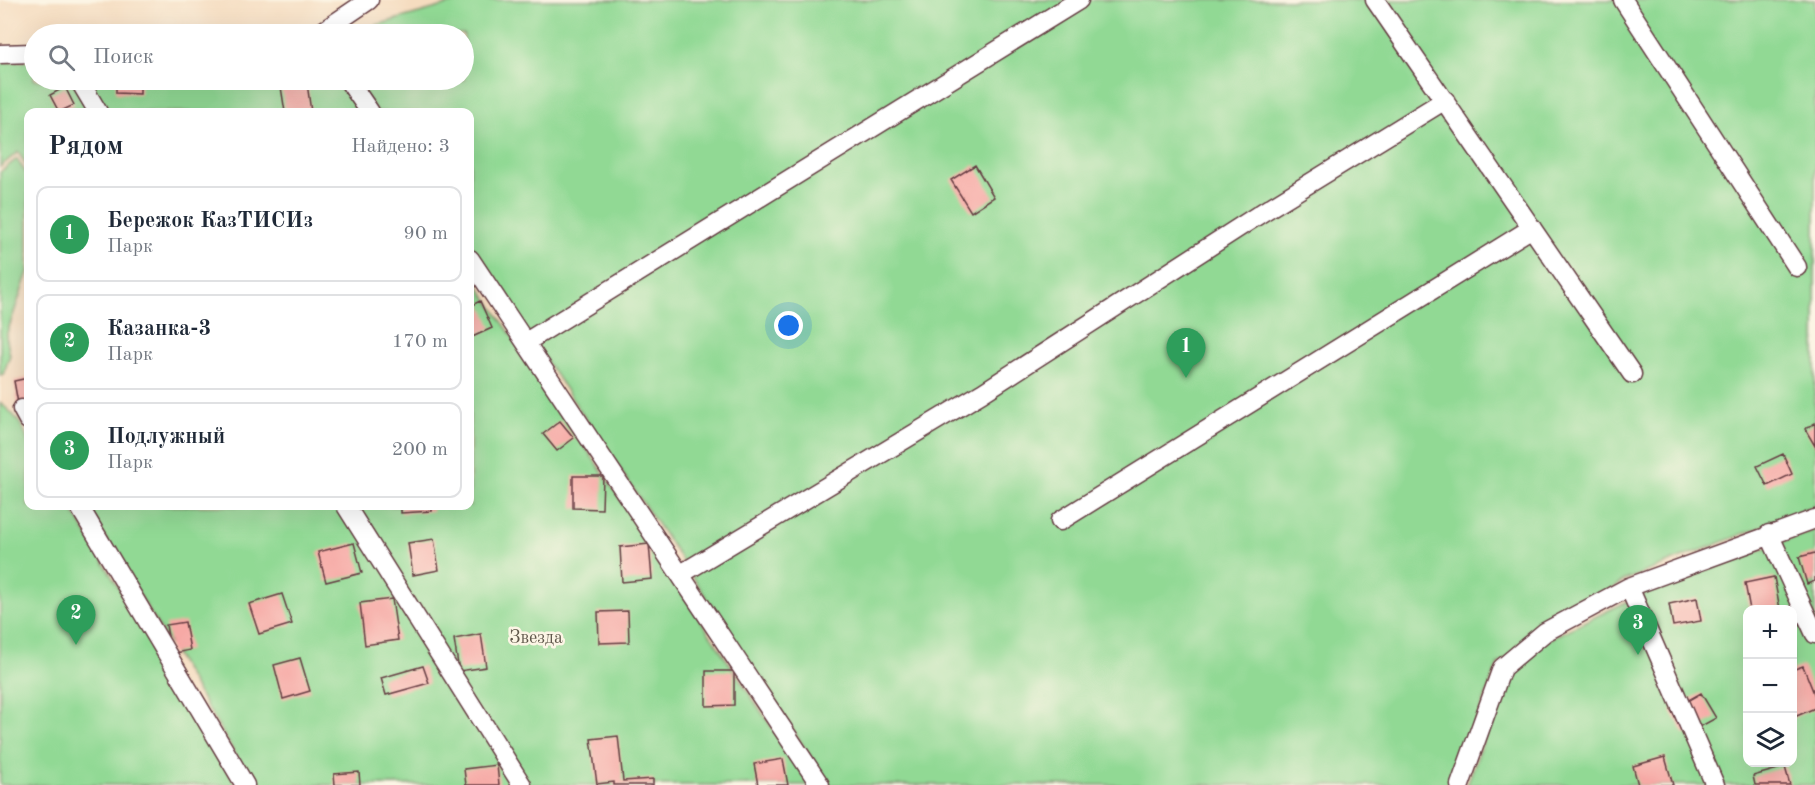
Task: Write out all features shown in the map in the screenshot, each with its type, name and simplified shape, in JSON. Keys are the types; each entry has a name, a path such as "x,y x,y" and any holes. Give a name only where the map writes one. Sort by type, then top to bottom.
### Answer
{"lane":[{"path":"334,24 369,0"},
{"path":"526,342 1079,0"},
{"path":"1375,0 1446,100 1632,374"},
{"path":"1623,0 1797,267"},
{"path":"0,54 24,53"},
{"path":"85,90 96,108"},
{"path":"355,90 367,108"},
{"path":"681,574 982,393 1263,212 1446,100"},
{"path":"1060,521 1532,228"},
{"path":"474,265 820,785"},
{"path":"81,510 245,785"},
{"path":"349,510 522,785"},
{"path":"1460,785 1502,668 1545,632 1629,587 1815,519"},
{"path":"1769,534 1815,634"},
{"path":"1629,587 1715,785"}],"green space":[{"path":"465,0 1815,0 1815,506 1625,580 1498,664 1452,785 829,785 679,556 474,255 474,108 374,108 361,90 474,90 474,24 380,24"},
{"path":"24,62 24,90 345,90 358,108 24,108 24,161 18,152 0,167 0,63"},
{"path":"17,159 24,170 24,284 6,336 10,355 3,375 0,375 0,172"},
{"name":"Звезда","path":"474,279 810,785 254,785 88,510 474,510"},
{"path":"0,403 13,414 24,432 24,510 72,510 236,785 0,785"},
{"path":"1815,530 1815,785 1467,785 1509,671 1549,639 1651,590"}],"building":[{"path":"59,90 66,90 74,105 68,108 57,108 50,95"},
{"path":"116,90 140,90 140,94 116,93"},
{"path":"281,90 308,90 310,108 284,108"},
{"path":"975,165 994,197 971,212 951,180"},
{"path":"480,301 492,328 474,336 474,304"},
{"path":"24,379 24,408 19,409 14,381"},
{"path":"560,421 574,438 557,451 543,434"},
{"path":"1815,423 1815,446 1805,429"},
{"path":"1783,454 1792,474 1767,486 1757,466"},
{"path":"573,476 603,476 602,509 573,508"},
{"path":"401,510 432,510 432,511 401,513"},
{"path":"434,539 439,570 413,575 408,543"},
{"path":"354,543 362,573 326,582 318,552"},
{"path":"649,544 652,579 622,582 620,547"},
{"path":"1815,553 1815,581 1807,584 1799,557"},
{"path":"1774,577 1779,605 1749,605 1745,583"},
{"path":"282,594 292,624 259,634 249,604"},
{"path":"1697,598 1701,621 1673,626 1669,604"},
{"path":"392,599 398,640 365,645 360,603"},
{"path":"628,611 629,642 599,643 598,612"},
{"path":"185,622 190,650 171,654 166,625"},
{"path":"481,634 486,667 459,671 454,639"},
{"path":"300,658 310,691 283,699 274,665"},
{"path":"423,666 429,683 386,695 381,678"},
{"path":"1803,666 1815,696 1815,708 1797,716 1797,713 1797,668"},
{"path":"706,671 734,671 734,705 706,706"},
{"path":"1701,693 1716,718 1685,735 1671,710"},
{"path":"618,736 623,781 653,779 653,785 614,785 614,782 597,784 591,739"},
{"path":"1665,757 1673,785 1638,785 1633,766"},
{"path":"783,759 788,785 758,785 754,764"},
{"path":"497,765 499,785 466,785 464,769"},
{"path":"1785,767 1790,785 1755,785 1753,776"},
{"path":"359,772 360,785 335,785 334,774"}],"place":[{"name":"Бережок КазТИСИз","path":"1186,378"},
{"name":"Казанка-3","path":"76,645"},
{"name":"Подлужный","path":"1638,655"}]}
